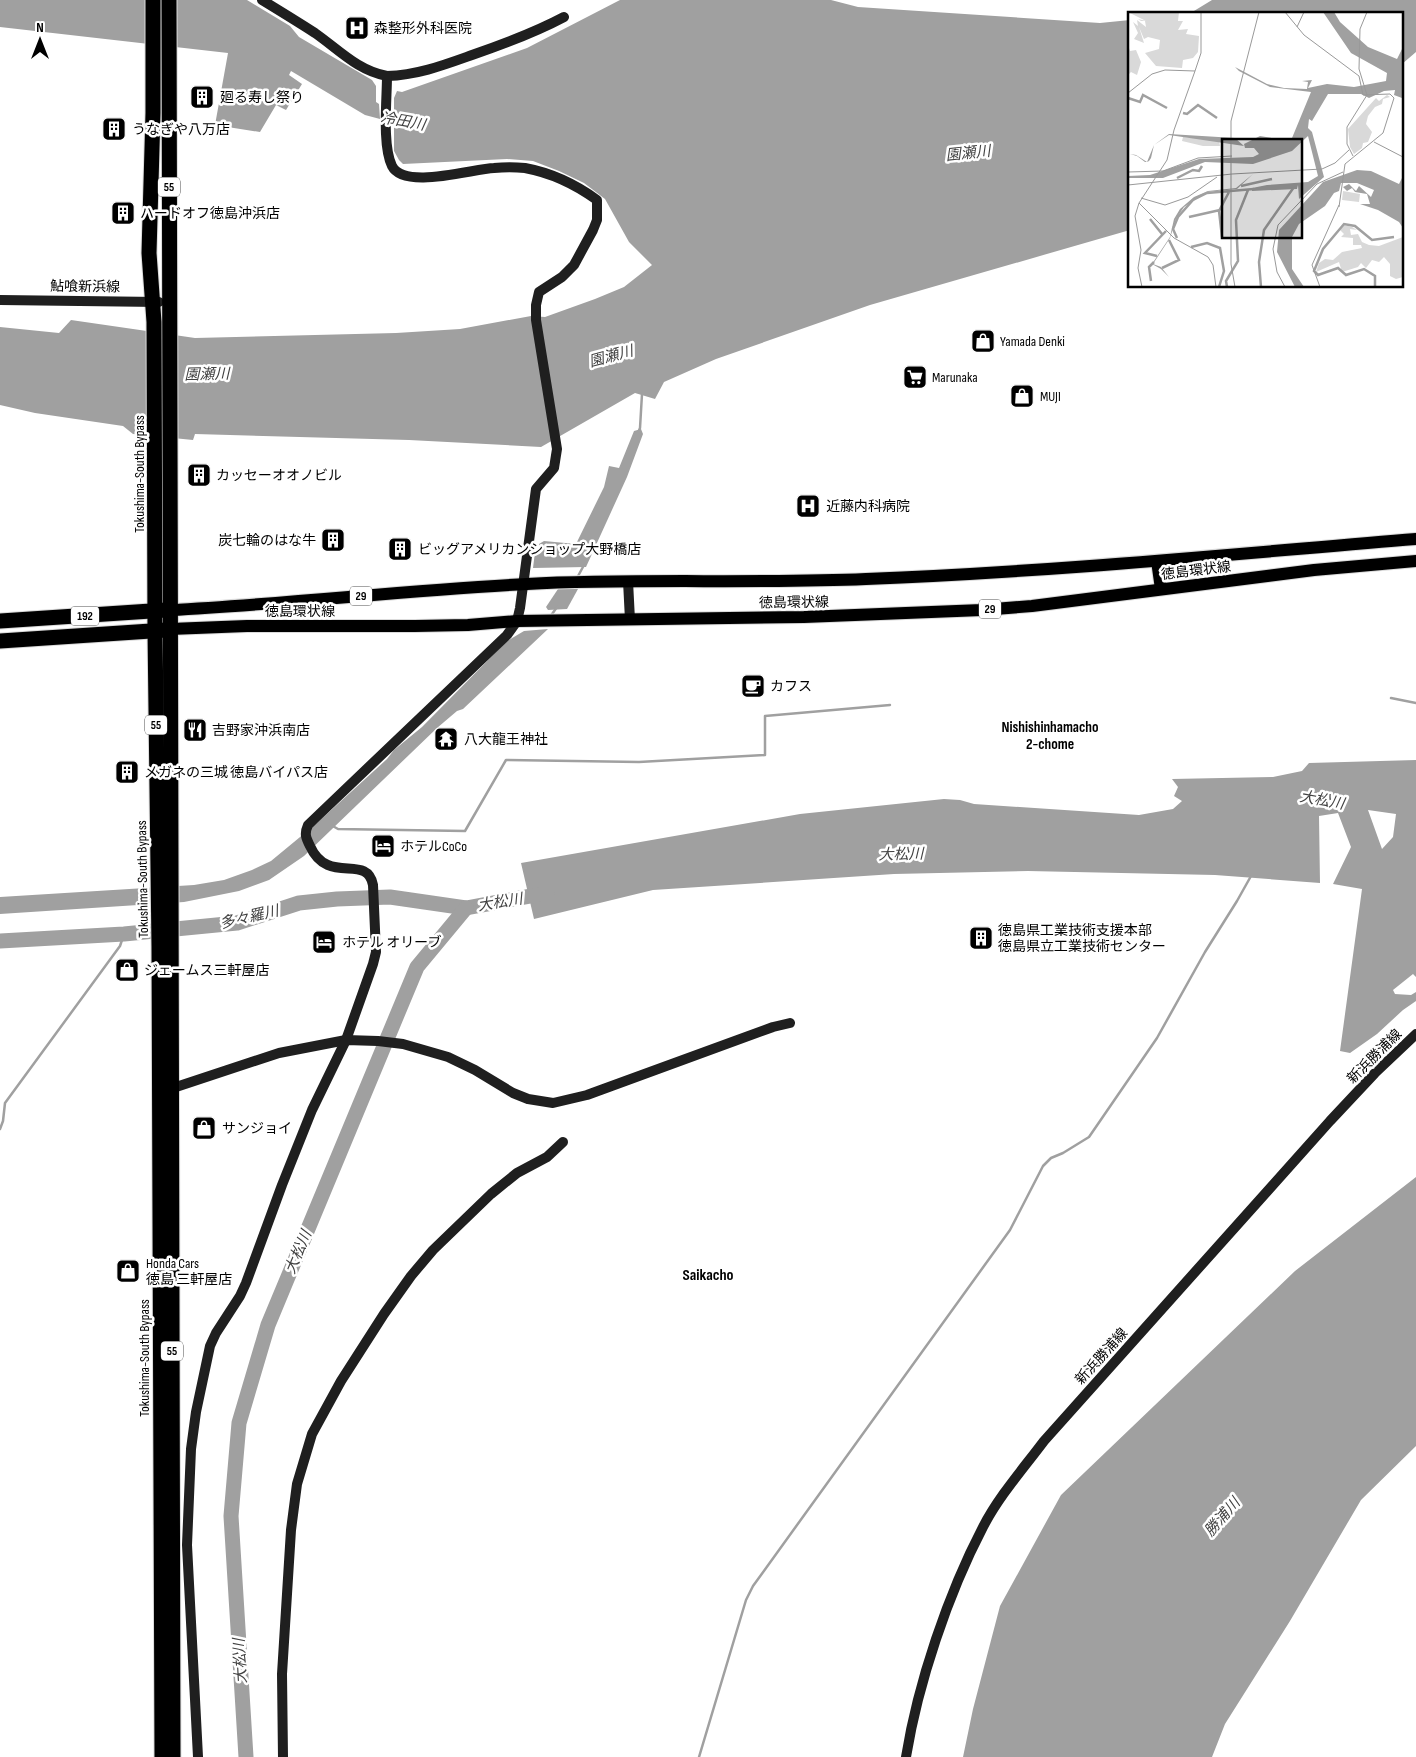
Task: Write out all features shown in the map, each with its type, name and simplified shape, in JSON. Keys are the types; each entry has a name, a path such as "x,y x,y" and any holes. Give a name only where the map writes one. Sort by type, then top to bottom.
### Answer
{"highway":[{"name":"Tokushima-South Bypass","path":"153,0 153,113 149,253 154,302 155,438 163,611"},
{"name":"Tokushima-South Bypass","path":"162,1757 165,1091 163,611 170,440 169,0"},
{"name":"192","path":"0,621 163,611"},
{"name":"192","path":"0,641 163,630"},
{"name":"Tokushima-South Bypass","path":"165,1091 173,1757"}],"main road":[{"name":"徳島環状線","path":"163,611 551,582 860,580 1034,571 1416,539"},
{"path":"1157,561 1161,589"},
{"name":"徳島環状線","path":"163,630 247,626 468,625 517,620 630,620 982,610 1032,606 1314,570 1416,561"}],"street":[{"path":"262,0 316,34 351,61 369,71 388,76 407,75 449,64 517,40 564,17"},
{"path":"198,1757 187,1536 191,1449 205,1364 210,1346 216,1334 246,1283 282,1185 306,1127 349,1040 376,952 372,879 366,872 358,869 338,869 327,866 313,853 305,836 308,825 508,635 517,620 525,584 536,489 540,482 554,468 557,444 536,320 536,305 539,292 552,285 574,266 597,220 597,200 578,187 553,175 524,168 494,168 429,178 412,178 399,174 393,168 388,153 388,76"},
{"name":"鮎喰新浜線","path":"0,300 170,302"},
{"path":"628,581 630,620"},
{"path":"165,1091 279,1053 349,1040 395,1043 428,1050 475,1070 513,1093 528,1099 553,1102 587,1095 773,1027 790,1023"},
{"name":"新浜勝浦線","path":"906,1757 924,1678 944,1618 964,1568 984,1526 1007,1489 1044,1441 1254,1205 1375,1073 1416,1034"},
{"path":"283,1757 282,1674 291,1530 297,1484 312,1434 341,1381 384,1314 411,1276 433,1250 491,1194 517,1173 547,1156 563,1142"}],"water":[{"path":"0,0 247,0 290,26 299,37 372,80 376,86 376,102 379,104 380,119 365,115 291,71 289,75 302,84 286,110 276,105 260,132 215,125 228,53 0,27"},
{"path":"620,0 831,0 858,7 1100,23 1128,20 1128,231 870,305 716,359 664,382 655,399 635,393 541,447 409,440 195,434 193,440 133,434 123,426 35,413 0,405 0,327 59,333 71,320 195,338 396,333 460,329 531,316 545,317 624,287 652,265 629,242 605,199 584,183 533,161 507,159 403,164 394,151 394,98 397,91 402,92 527,48"},
{"path":"1212,0 1416,0 1416,52 1404,62 1404,12 1192,12"},
{"path":"641,429 643,434 627,477 586,567 533,568 535,552 539,551 539,544 544,541 576,544 604,487 609,466 619,468 634,431"},
{"path":"558,589 578,589 567,609 548,610 546,607"},
{"path":"548,629 463,709 457,711 437,728 304,856 269,880 239,891 184,902 0,914 0,897 194,885 224,880 271,861 317,823 387,759 394,750 422,727 507,641 524,631"},
{"path":"1416,760 1416,977 1413,974 1393,990 1395,994 1411,995 1416,992 1416,1001 1403,1010 1377,1034 1350,1053 1340,1051 1362,889 1333,884 1351,847 1338,813 1319,816 1320,883 1215,875 1028,871 894,874 653,890 534,919 521,863 800,814 944,799 960,800 974,804 1139,815 1173,809 1182,801 1174,796 1178,787 1172,779 1273,777 1302,771 1309,763","holes":["1368,810 1396,814 1393,837 1382,849"]},
{"name":"勝浦川","path":"1416,1177 1416,1446 1361,1500 1290,1621 1225,1724 1212,1757 963,1757 973,1709 1000,1606 1061,1495 1295,1271"}],"waterway":[{"path":"638,433 642,394"},
{"path":"577,578 584,565"},
{"path":"550,617 557,607"},
{"path":"1391,698 1416,703"},
{"path":"331,825 338,829 465,831 506,760 639,762 765,755 765,716 890,705"},
{"path":"699,1757 746,1600 753,1586 1010,1230 1043,1166 1051,1158 1089,1137 1157,1038 1205,952 1251,876"},
{"name":"多々羅川","path":"0,941 124,934 237,923 299,903 337,899 390,897 466,908 547,893"},
{"name":"大松川","path":"246,1757 231,1516 239,1423 268,1325 417,967 466,908"},
{"path":"0,1129 5,1103 120,946 124,934"}],"place":[{"name":"森整形外科医院","path":"357,28"},
{"name":"廻る寿し祭り","path":"202,97"},
{"name":"うなぎや八万店","path":"114,129"},
{"name":"ハードオフ徳島沖浜店","path":"123,213"},
{"name":"Yamada Denki","path":"983,341"},
{"name":"Marunaka","path":"915,377"},
{"name":"MUJI","path":"1022,396"},
{"name":"カッセーオオノビル","path":"199,475"},
{"name":"近藤内科病院","path":"808,506"},
{"name":"炭七輪のはな牛","path":"333,540"},
{"name":"ビッグアメリカンショップ大野橋店","path":"400,549"},
{"name":"カフス","path":"753,686"},
{"name":"吉野家沖浜南店","path":"195,730"},
{"name":"八大龍王神社","path":"446,739"},
{"name":"メガネの三城 徳島バイパス店","path":"127,772"},
{"name":"ホテルCoCo","path":"383,846"},
{"name":"徳島県工業技術支援本部 徳島県立工業技術センター","path":"981,938"},
{"name":"ホテル オリーブ","path":"324,942"},
{"name":"ジェームス三軒屋店","path":"127,970"},
{"name":"サンジョイ","path":"204,1128"},
{"name":"Honda Cars 徳島 三軒屋店","path":"128,1271"}],"district":[{"name":"Nishishinhamacho 2-chome","path":"1050,736"},
{"name":"Saikacho","path":"708,1274"}],"water label":[{"name":"冷田川","path":"403,121"},
{"name":"園瀬川","path":"968,153"},
{"name":"園瀬川","path":"611,356"},
{"name":"園瀬川","path":"207,374"}]}
